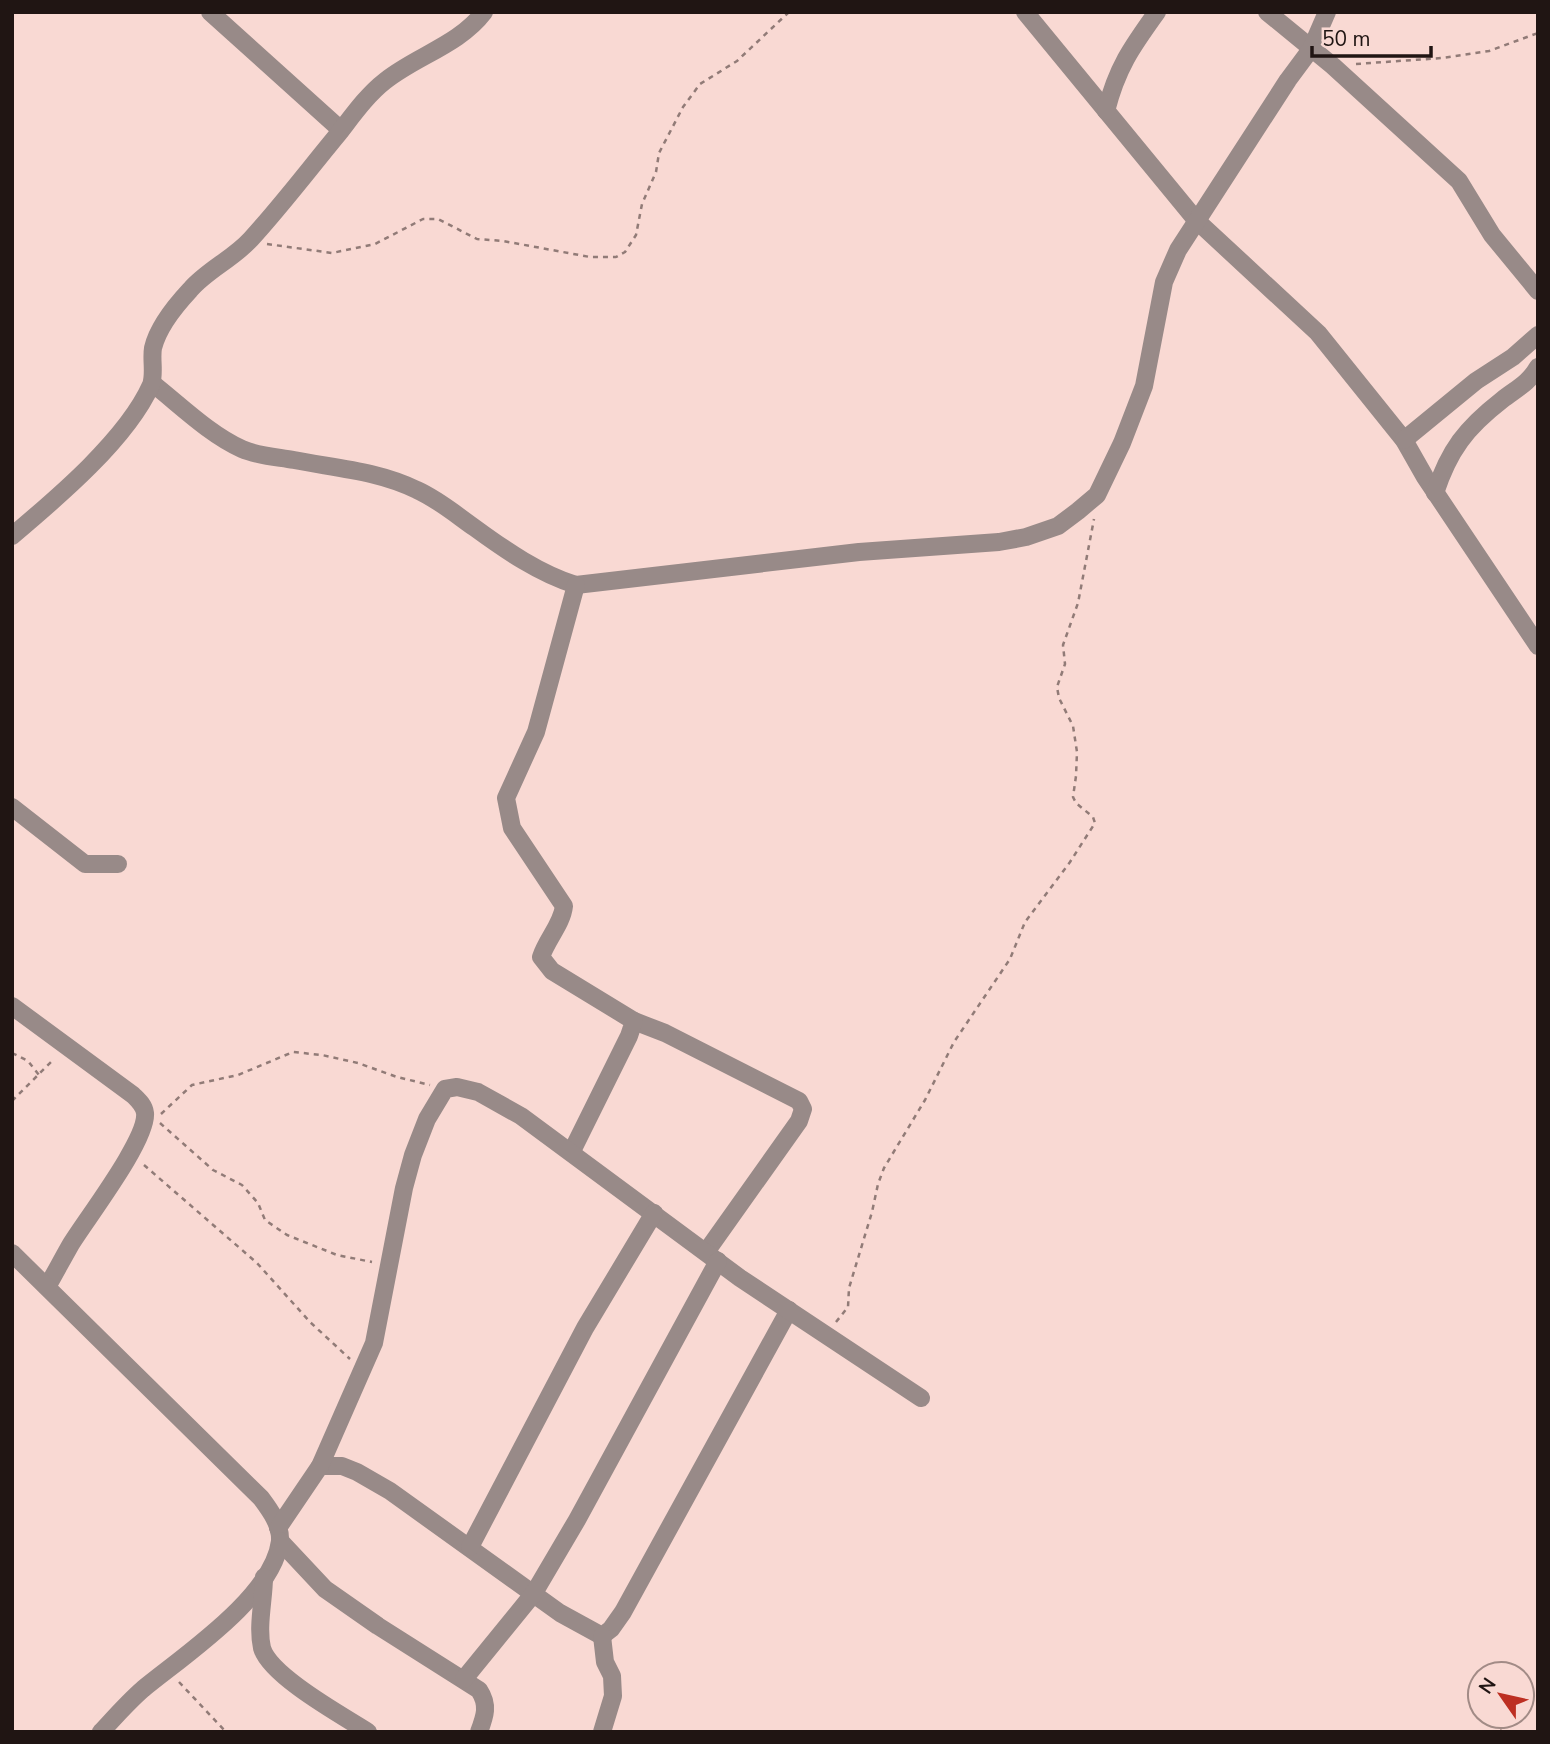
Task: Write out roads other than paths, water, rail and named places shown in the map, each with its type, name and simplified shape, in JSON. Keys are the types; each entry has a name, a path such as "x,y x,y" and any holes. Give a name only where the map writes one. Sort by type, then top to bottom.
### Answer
{"street":[{"path":"210,12 341,130"},
{"path":"12,536 60,496 128,421 152,383 153,347 164,323 191,288 249,241 384,82 418,58 451,41 484,12"},
{"path":"1025,12 1196,220 1318,332 1404,440 1435,493 1538,646"},
{"path":"1106,111 1122,62 1157,12"},
{"path":"1267,12 1333,66 1459,181 1492,235 1538,291"},
{"path":"152,383 206,426 242,449 381,475 415,488 442,502 474,528 536,568 560,580 576,584 859,552 999,542 1026,537 1058,526 1097,495 1122,443 1144,386 1164,282 1178,250 1311,49 1327,12"},
{"path":"1404,440 1538,335"},
{"path":"1435,493 1444,467 1457,444 1484,414 1528,382 1538,367"},
{"path":"464,1679 534,1593 577,1520 712,1257 799,1121 803,1109 799,1101 666,1033 634,1021 562,977 545,965 541,957 545,945 564,914 564,906 512,828 506,797 536,732 576,584"},
{"path":"12,807 85,864 118,864"},
{"path":"12,1006 141,1103 145,1113 144,1123 131,1153 71,1244 47,1287"},
{"path":"572,1151 634,1021"},
{"path":"369,1732 321,1703 278,1671 264,1654 261,1633 264,1577 279,1535 320,1466 374,1343 404,1188 413,1155 427,1119 445,1089 457,1087 478,1092 521,1116 572,1151 712,1257 921,1398"},
{"path":"470,1547 585,1328 654,1213"},
{"path":"12,1253 261,1497 272,1511 279,1535 325,1589 479,1690 486,1700 486,1711 479,1732"},
{"path":"602,1636 611,1629 623,1612 789,1310"},
{"path":"320,1466 342,1466 390,1491 560,1613 602,1636"},
{"path":"102,1732 140,1692 236,1612 264,1577"},
{"path":"602,1636 605,1661 613,1683 612,1703 602,1732"}]}
